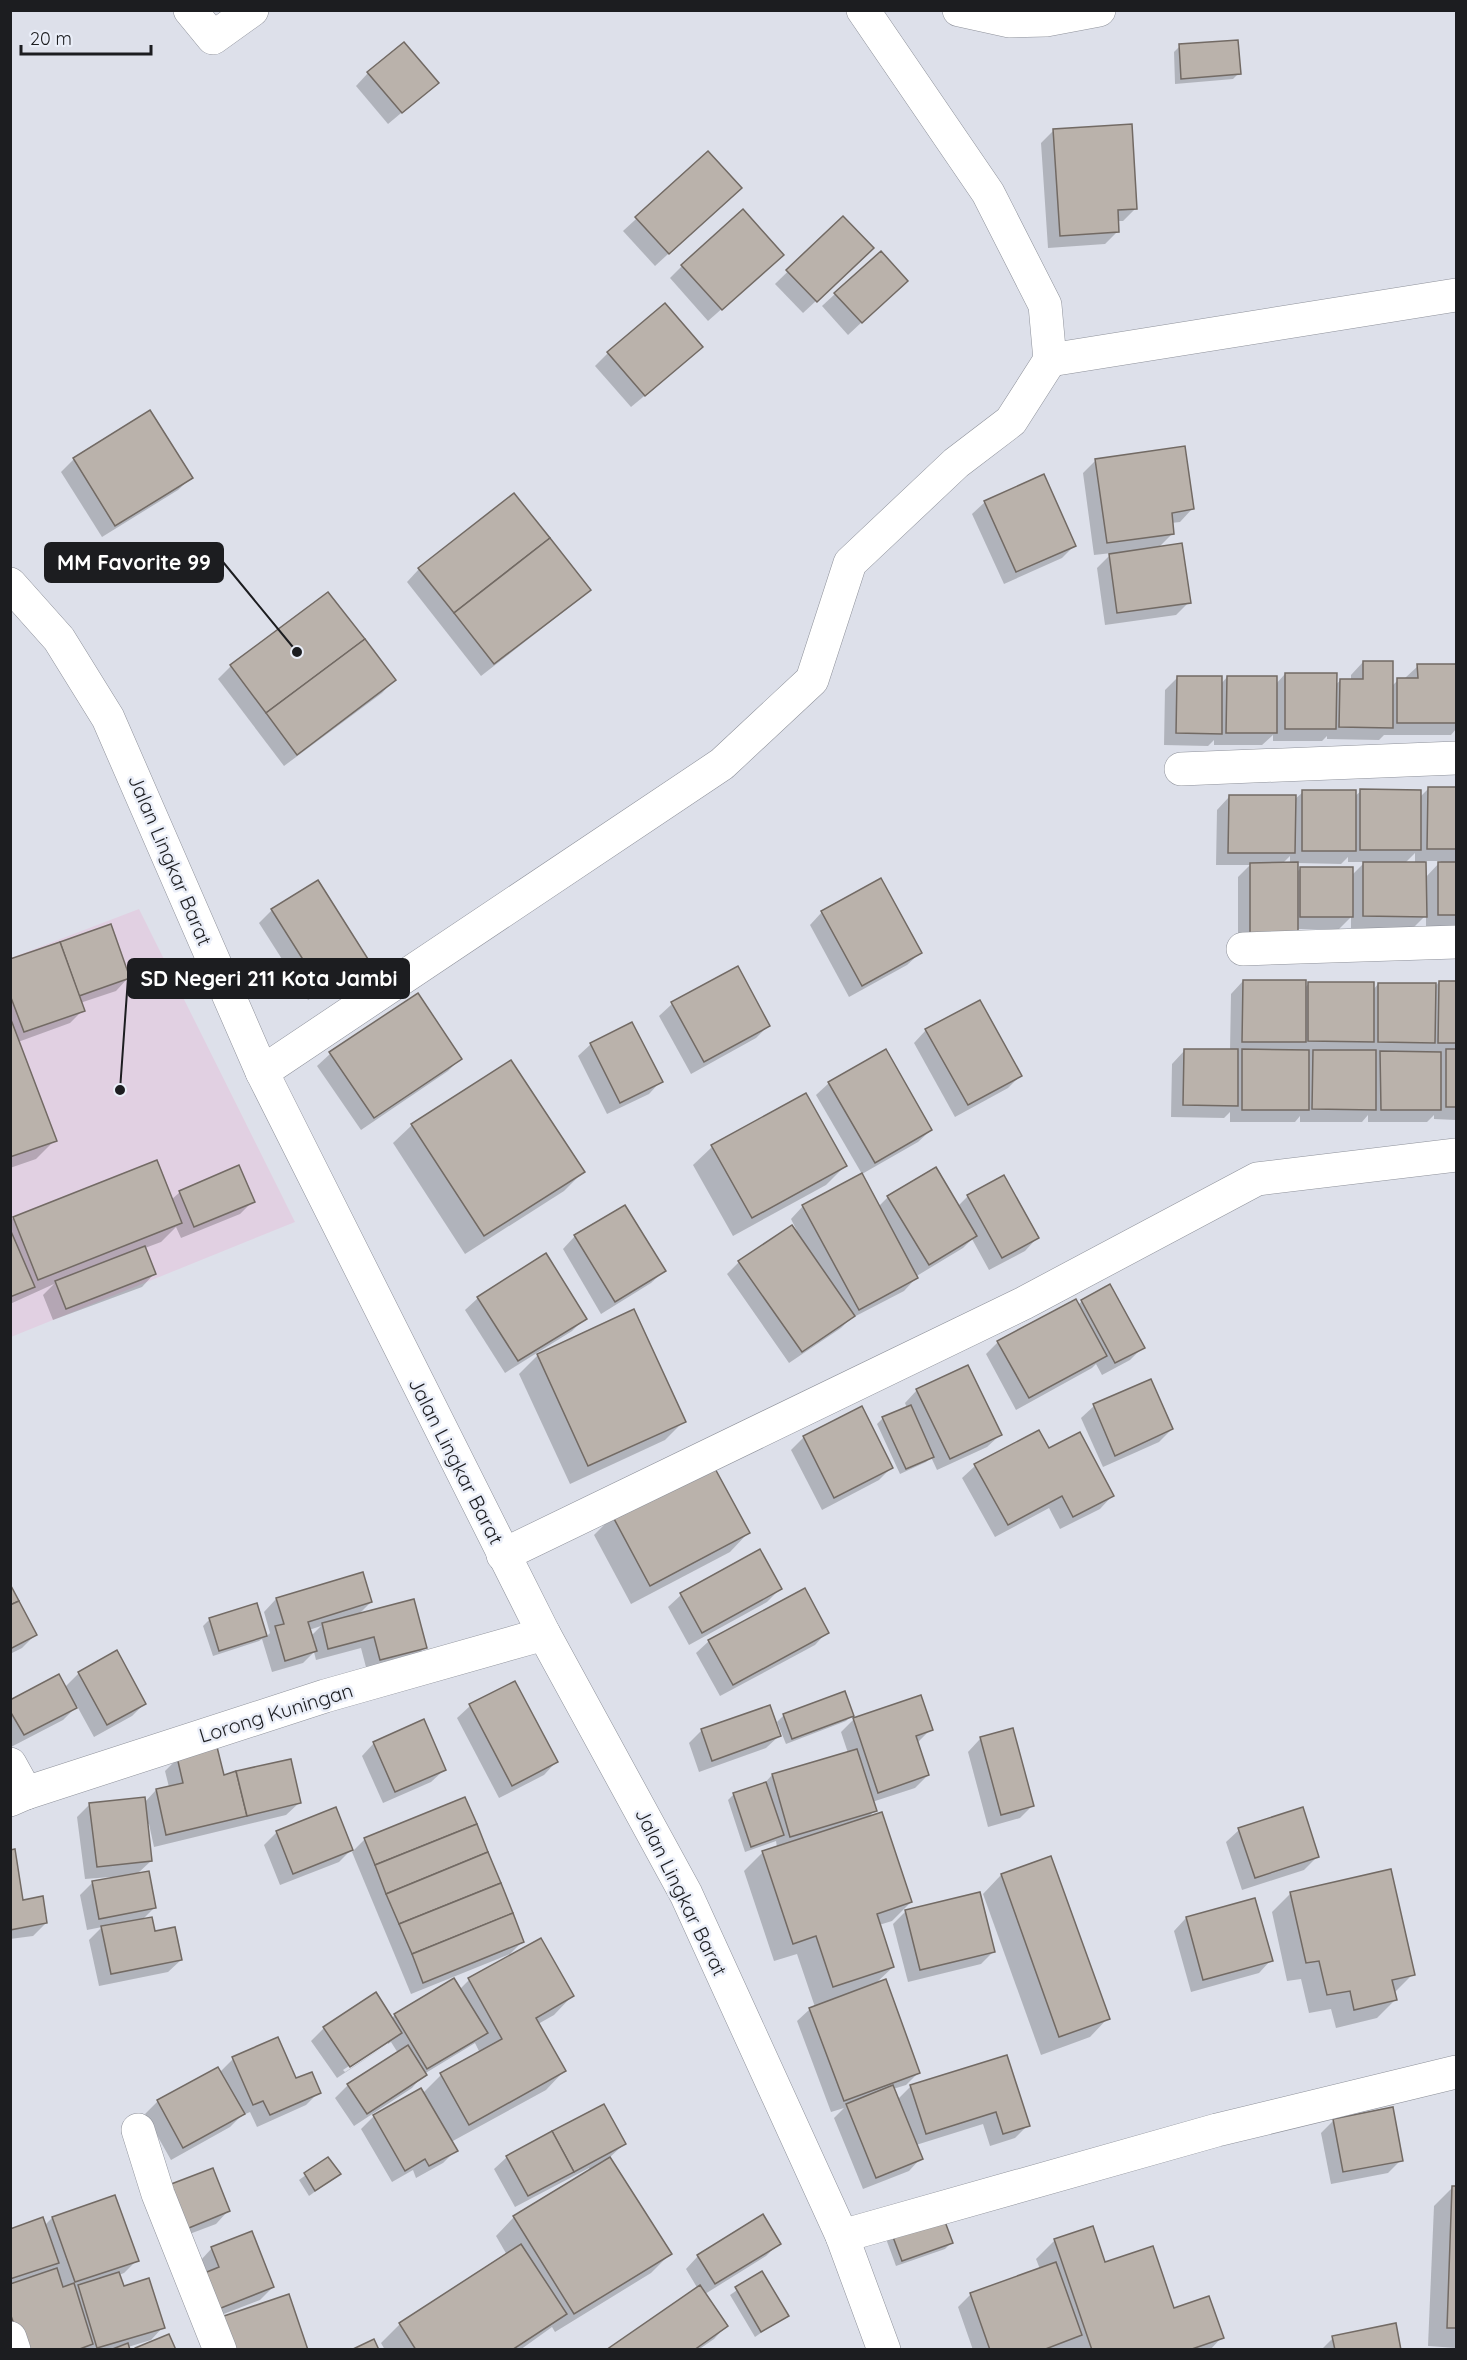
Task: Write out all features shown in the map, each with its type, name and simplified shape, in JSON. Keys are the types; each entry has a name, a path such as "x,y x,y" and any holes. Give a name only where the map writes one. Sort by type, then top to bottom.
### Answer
{"main road":[{"path":"190,10 213,38 252,10"},
{"path":"262,1072 722,764 812,680 850,563 956,463 1011,421 1050,360 1045,305 988,193 863,10"},
{"path":"959,10 1046,20 1100,10"},
{"path":"1050,360 1456,295"},
{"name":"Jalan Lingkar Barat","path":"10,584 60,639 108,718 262,1072 503,1555 686,1893 842,2236 884,2349"},
{"path":"1180,769 1456,758"},
{"path":"1243,948 1456,942"},
{"path":"503,1555 1024,1303 1257,1179 1456,1155"},
{"name":"Lorong Kuningan","path":"18,1796 325,1696 544,1634"},
{"path":"10,1764 18,1796"},
{"path":"842,2236 1217,2130 1456,2072"},
{"path":"138,2130 158,2194 220,2349"},
{"path":"10,2338 14,2349"}],"shaded area":[{"path":"139,909 295,1222 11,1337 11,958"}],"building":[{"path":"1238,40 1241,74 1181,79 1179,44"},
{"path":"404,42 439,83 402,113 367,72"},
{"path":"1132,124 1137,209 1118,210 1119,232 1060,236 1053,129"},
{"path":"708,151 742,188 669,254 635,217"},
{"path":"743,209 784,255 722,310 681,265"},
{"path":"843,216 874,248 817,302 786,270"},
{"path":"881,251 908,281 862,323 834,293"},
{"path":"665,303 703,347 645,396 607,352"},
{"path":"150,410 193,478 115,526 73,458"},
{"path":"1185,446 1194,509 1172,513 1174,534 1107,543 1095,459"},
{"path":"1044,474 1076,546 1016,572 984,501"},
{"path":"514,493 550,538 454,613 418,568"},
{"path":"550,538 591,590 494,664 454,613"},
{"path":"1182,543 1191,603 1117,613 1109,554"},
{"path":"328,592 365,639 266,713 230,665"},
{"path":"365,639 396,680 297,755 266,713"},
{"path":"1363,661 1393,661 1393,728 1339,727 1340,679 1363,679"},
{"path":"1417,664 1456,664 1456,723 1397,723 1397,678 1418,678"},
{"path":"1285,673 1337,673 1336,729 1285,729"},
{"path":"1177,676 1222,676 1222,734 1176,733"},
{"path":"1227,676 1277,676 1277,733 1226,733"},
{"path":"1428,787 1456,787 1456,849 1427,849"},
{"path":"1360,789 1421,790 1421,850 1360,850"},
{"path":"1302,790 1356,790 1356,851 1302,851"},
{"path":"1229,795 1296,795 1295,853 1228,853"},
{"path":"1298,862 1298,940 1250,939 1250,863"},
{"path":"1363,862 1426,862 1427,917 1363,916"},
{"path":"1438,862 1456,862 1456,915 1438,915"},
{"path":"1300,867 1353,867 1353,917 1300,917"},
{"path":"881,878 922,953 862,986 821,911"},
{"path":"318,880 368,959 321,988 271,909"},
{"path":"111,924 130,978 79,996 60,942"},
{"path":"60,942 85,1011 24,1032 10,995 10,959"},
{"path":"738,966 770,1026 704,1062 671,1002"},
{"path":"1243,980 1306,980 1306,1042 1242,1042"},
{"path":"1439,981 1456,981 1456,1043 1438,1043"},
{"path":"1308,982 1374,982 1374,1042 1308,1041"},
{"path":"1378,983 1436,983 1435,1043 1378,1042"},
{"path":"418,993 462,1059 374,1118 329,1052"},
{"path":"980,1000 1022,1076 968,1105 925,1029"},
{"path":"10,1017 57,1141 10,1157"},
{"path":"632,1022 663,1082 620,1103 590,1043"},
{"path":"886,1049 932,1130 875,1163 828,1082"},
{"path":"1184,1049 1238,1049 1238,1106 1183,1105"},
{"path":"1242,1049 1309,1050 1309,1110 1242,1110"},
{"path":"1446,1049 1456,1049 1456,1107 1446,1107"},
{"path":"1313,1050 1376,1050 1376,1110 1312,1109"},
{"path":"1380,1051 1441,1052 1441,1110 1381,1110"},
{"path":"511,1060 585,1172 484,1236 411,1124"},
{"path":"806,1093 847,1166 752,1218 711,1145"},
{"path":"157,1160 182,1223 38,1280 13,1217"},
{"path":"239,1165 255,1202 194,1227 179,1191"},
{"path":"936,1167 977,1236 929,1265 887,1196"},
{"path":"862,1173 918,1278 859,1310 802,1205"},
{"path":"1004,1175 1039,1238 1002,1258 967,1195"},
{"path":"625,1205 666,1271 615,1302 574,1235"},
{"path":"792,1225 855,1316 802,1352 738,1261"},
{"path":"10,1229 35,1287 10,1297"},
{"path":"145,1246 156,1274 66,1309 55,1281"},
{"path":"546,1253 587,1319 518,1361 477,1297"},
{"path":"1110,1284 1145,1348 1115,1363 1081,1300"},
{"path":"1076,1299 1107,1356 1029,1398 997,1341"},
{"path":"634,1309 686,1422 588,1466 537,1354"},
{"path":"968,1365 1002,1435 950,1459 916,1389"},
{"path":"1151,1379 1173,1429 1115,1456 1093,1404"},
{"path":"911,1405 934,1457 906,1469 882,1417"},
{"path":"862,1406 893,1468 834,1498 803,1436"},
{"path":"1039,1430 1049,1448 1080,1432 1114,1496 1073,1517 1062,1496 1008,1525 974,1464"},
{"path":"712,1463 750,1533 650,1586 612,1515"},
{"path":"760,1549 782,1589 702,1633 680,1593"},
{"path":"363,1572 372,1602 308,1622 317,1651 285,1661 275,1626 284,1624 276,1598"},
{"path":"10,1584 19,1601 10,1605"},
{"path":"805,1588 829,1633 733,1685 708,1640"},
{"path":"414,1599 427,1648 380,1660 374,1637 328,1649 322,1623"},
{"path":"19,1601 37,1635 10,1649 10,1605"},
{"path":"257,1603 267,1636 219,1651 209,1618"},
{"path":"117,1650 146,1704 107,1725 78,1672"},
{"path":"59,1674 77,1708 24,1735 10,1711 10,1700"},
{"path":"515,1681 558,1762 512,1786 469,1704"},
{"path":"845,1691 854,1716 792,1739 783,1714"},
{"path":"921,1695 933,1730 916,1736 929,1775 878,1793 853,1718"},
{"path":"770,1705 781,1736 712,1761 701,1729"},
{"path":"424,1719 446,1770 395,1792 373,1742"},
{"path":"1013,1728 1034,1806 1001,1815 980,1737"},
{"path":"217,1747 224,1775 236,1771 247,1816 166,1835 156,1789 183,1783 177,1757"},
{"path":"857,1749 877,1811 790,1837 772,1774"},
{"path":"291,1759 301,1803 247,1816 236,1771"},
{"path":"766,1782 784,1835 751,1847 733,1793"},
{"path":"145,1797 152,1861 97,1867 89,1803"},
{"path":"465,1797 477,1824 375,1865 364,1838"},
{"path":"336,1807 353,1850 293,1874 276,1831"},
{"path":"1303,1807 1319,1857 1255,1878 1238,1828"},
{"path":"882,1812 912,1902 877,1914 894,1967 833,1987 816,1936 793,1944 762,1851"},
{"path":"477,1824 488,1852 386,1894 375,1865"},
{"path":"15,1849 23,1900 43,1896 47,1923 10,1930 10,1850"},
{"path":"488,1852 501,1883 399,1924 386,1894"},
{"path":"1051,1856 1110,2019 1059,2037 1001,1874"},
{"path":"1391,1869 1415,1975 1392,1980 1397,2000 1354,2010 1350,1991 1327,1995 1319,1961 1306,1963 1290,1892"},
{"path":"149,1871 156,1908 99,1919 92,1881"},
{"path":"501,1883 513,1913 412,1954 399,1924"},
{"path":"980,1892 995,1952 920,1970 905,1910"},
{"path":"1255,1898 1273,1961 1203,1980 1186,1917"},
{"path":"513,1913 524,1942 423,1983 412,1954"},
{"path":"152,1917 155,1931 175,1927 182,1960 111,1974 101,1926"},
{"path":"541,1938 574,1996 536,2018 566,2071 469,2125 440,2073 502,2039 468,1978"},
{"path":"454,1978 488,2033 427,2069 394,2014"},
{"path":"886,1979 920,2073 844,2101 809,2008"},
{"path":"376,1992 402,2033 350,2067 323,2027"},
{"path":"278,2037 296,2078 312,2072 321,2093 270,2115 263,2101 253,2105 232,2057"},
{"path":"408,2045 427,2075 367,2114 347,2084"},
{"path":"1007,2055 1030,2126 1003,2134 996,2112 926,2134 910,2085"},
{"path":"218,2067 245,2114 183,2148 157,2100"},
{"path":"893,2085 923,2159 876,2178 846,2104"},
{"path":"421,2088 458,2151 429,2166 425,2159 405,2171 373,2115"},
{"path":"604,2104 626,2144 574,2172 552,2131"},
{"path":"1393,2107 1403,2161 1343,2172 1333,2119"},
{"path":"552,2131 574,2172 528,2196 506,2156"},
{"path":"328,2157 341,2174 315,2191 304,2173"},
{"path":"610,2157 672,2254 574,2314 513,2216"},
{"path":"213,2168 230,2211 184,2230 166,2186"},
{"path":"1452,2186 1456,2186 1456,2328 1447,2328"},
{"path":"115,2195 139,2261 75,2282 52,2217"},
{"path":"941,2211 953,2243 902,2261 890,2229"},
{"path":"763,2214 781,2244 715,2284 697,2255"},
{"path":"43,2217 59,2263 10,2279 10,2229"},
{"path":"1093,2226 1105,2262 1153,2246 1174,2308 1209,2296 1224,2338 1189,2350 1092,2350 1054,2239"},
{"path":"252,2231 274,2287 216,2310 202,2274 219,2267 211,2247"},
{"path":"521,2244 567,2314 512,2350 416,2350 399,2323"},
{"path":"1056,2262 1082,2335 1043,2350 990,2350 970,2293"},
{"path":"57,2268 63,2287 74,2283 93,2344 77,2350 23,2350 10,2313 10,2284"},
{"path":"762,2271 789,2316 761,2332 735,2287"},
{"path":"119,2272 124,2286 149,2278 165,2328 97,2348 78,2285"},
{"path":"700,2285 728,2326 694,2350 606,2350"},
{"path":"289,2294 308,2350 232,2350 221,2317"},
{"path":"1396,2323 1401,2350 1335,2350 1332,2336"},
{"path":"169,2334 176,2350 135,2350 135,2348"},
{"path":"374,2339 379,2350 351,2350"},
{"path":"128,2343 130,2350 110,2350"}],"place":[{"name":"MM Favorite 99","path":"297,652"},
{"name":"SD Negeri 211 Kota Jambi","path":"120,1090"}]}
